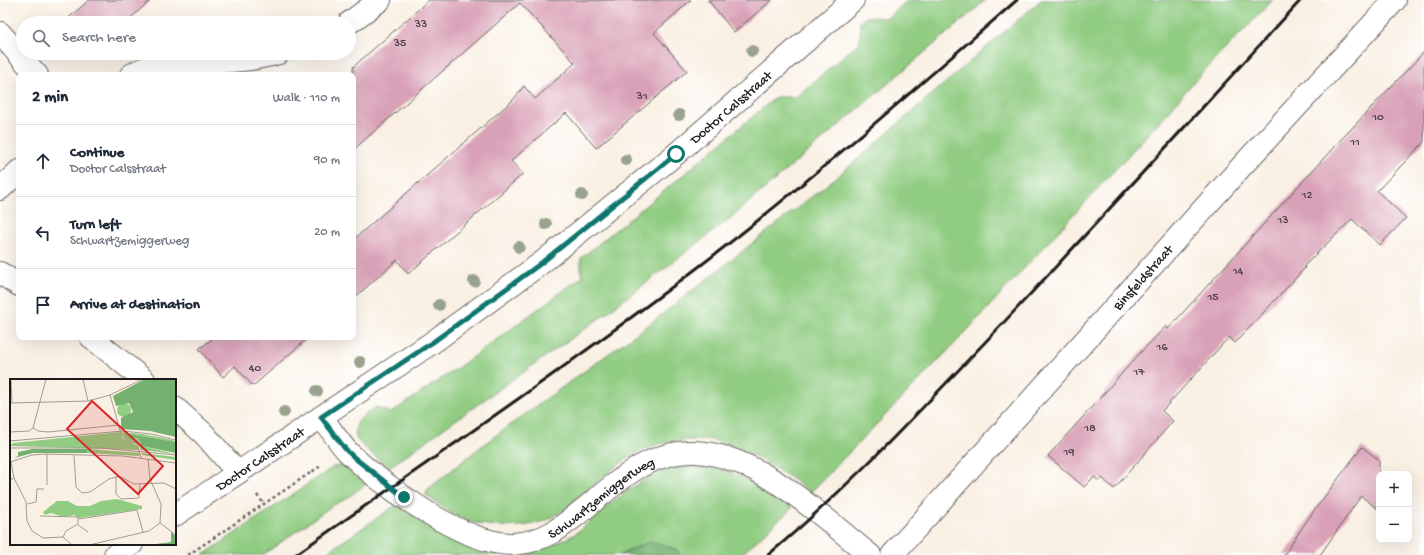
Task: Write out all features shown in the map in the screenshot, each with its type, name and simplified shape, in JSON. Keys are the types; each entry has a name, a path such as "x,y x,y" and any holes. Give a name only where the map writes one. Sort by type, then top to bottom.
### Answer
{"street":[{"path":"356,18 380,0"},
{"name":"Doctor Calsstraat","path":"176,514 433,342 540,264 676,154 853,0"},
{"name":"Binsfeldstraat","path":"892,555 1241,167 1395,0"},
{"path":"0,33 16,51"},
{"path":"24,60 34,72"},
{"path":"136,72 158,64 192,69 248,60"},
{"path":"0,189 16,174"},
{"path":"0,273 16,283"},
{"path":"95,340 143,379"},
{"path":"176,409 204,434 238,473"},
{"name":"Schwartzemiggerweg","path":"321,417 346,450 392,488 440,519 477,537 512,544 531,541 552,532 588,506 633,470 646,462 663,456 695,452 711,454 740,463 786,489 818,511 870,555"},
{"path":"116,555 131,545"}],"path":[{"path":"188,555 346,450"}],"green space":[{"path":"908,0 986,0 728,220 604,315 388,468 357,440 357,424 363,416 376,407 391,413 463,364 583,276 581,273 581,258 776,97 796,97 860,42 860,22 866,17 887,18"},
{"path":"1041,0 1273,0 1197,78 1169,111 963,335 811,492 788,476 738,449 712,440 690,440 669,442 650,447 633,455 556,515 535,524 522,526 495,526 469,521 450,512 426,495 427,490 484,444 651,323 838,176"},
{"path":"341,465 366,484 346,499 333,505 263,555 203,555 333,467"},
{"path":"696,467 725,470 751,482 792,508 741,555 680,555 677,550 651,541 620,555 323,555 396,505 462,545 493,553 507,554 542,548 557,543 575,534 612,502 651,475 672,468"},
{"path":"651,541 677,550 680,555 620,555"}],"building":[{"path":"89,0 151,0 133,16 71,16"},
{"path":"429,0 691,0 654,33 687,71 596,148 566,113 511,161 523,174 408,274 397,260 356,296 356,237 513,100 524,86 535,99 575,63 520,3 356,147 356,72 353,72 353,67"},
{"path":"708,0 772,0 734,32"},
{"path":"1424,52 1424,142 1377,191 1406,218 1380,245 1352,219 1304,266 1305,268 1235,343 1229,337 1162,411 1173,421 1114,489 1102,478 1099,481 1094,477 1084,487 1048,456 1140,353 1166,326 1168,329 1333,148"},
{"path":"211,340 306,340 253,386 235,366 223,377 199,349"},
{"path":"1362,447 1379,460 1379,471 1376,471 1376,508 1361,496 1320,555 1284,555 1310,516"}],"railway":[{"path":"295,555 553,374 705,262 785,199 1017,0"},
{"path":"768,555 826,504 882,450 936,394 1301,0"}],"route":[{"path":"404,497 346,450 321,417 433,342 540,264 676,154"}]}
